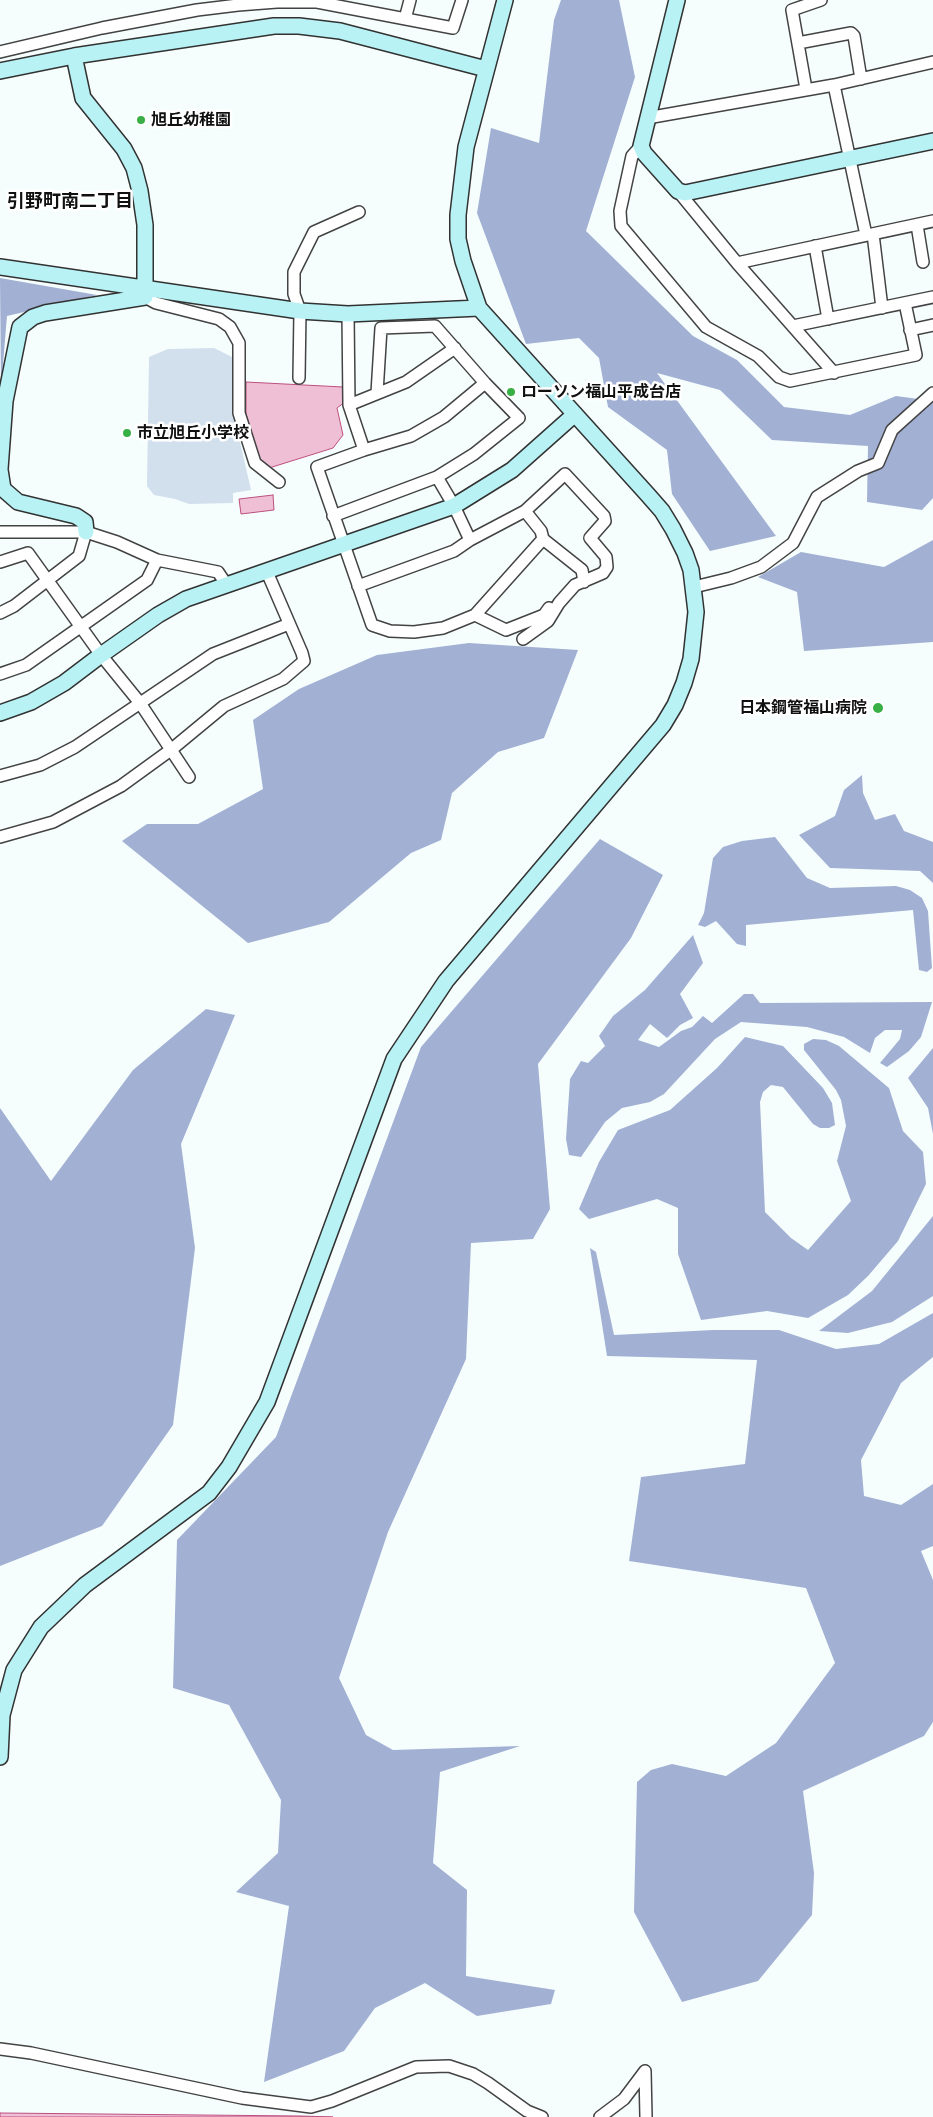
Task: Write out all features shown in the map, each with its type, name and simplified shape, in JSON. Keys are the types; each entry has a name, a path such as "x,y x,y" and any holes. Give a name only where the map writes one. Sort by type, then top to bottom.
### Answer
{"street":[{"path":"405,19 410,0"},
{"path":"0,52 102,28 197,10 277,2 318,1 453,28 462,0"},
{"path":"0,1757 2,1715 14,1670 41,1627 85,1585 209,1493 229,1467 267,1402 394,1059 446,981 663,725 675,705 691,659 696,612 694,587 685,553 662,510 479,308 458,239 458,215 466,147 505,0"},
{"path":"677,0 641,146 632,156 620,211 621,226 706,327 758,356 779,377 790,381 916,355 904,303"},
{"path":"806,89 792,10 821,0"},
{"path":"0,71 74,56 274,26 298,26 340,31 486,68"},
{"path":"798,43 851,33 854,36 861,79"},
{"path":"74,56 83,98 124,149 134,168 140,191 145,225 145,294"},
{"path":"647,118 834,85 933,62"},
{"path":"834,85 849,160 869,234 882,308"},
{"path":"678,191 685,193 933,141"},
{"path":"641,146 644,153 834,373"},
{"path":"299,378 300,311 294,294 294,272 314,232 359,212"},
{"path":"737,262 933,222"},
{"path":"917,225 923,262"},
{"path":"815,246 828,319"},
{"path":"0,267 145,294 300,311 348,314 479,308"},
{"path":"0,613 14,606 79,556 86,532 85,522 76,516 18,502 3,489 0,470 5,401 20,327 33,317 45,313 145,294"},
{"path":"145,294 156,303 219,319 230,327 239,343 239,413 255,463 279,482"},
{"path":"793,326 933,297"},
{"path":"348,314 348,405 364,450"},
{"path":"333,516 436,477 474,454 519,418 485,383 435,326 381,328 378,393"},
{"path":"910,330 933,326"},
{"path":"348,405 406,382 455,348"},
{"path":"485,383 444,417 411,436 317,467 372,625 390,631 414,632 443,628 475,615 543,539"},
{"path":"694,587 731,578 760,567 794,543 817,497 858,471 878,462 892,430 933,393"},
{"path":"0,713 31,702 64,683 100,655 158,615 186,599 454,506 512,470 575,414"},
{"path":"358,586 454,551 470,540 525,511 565,474 604,516 605,521 590,538 606,557 608,567 603,573 579,584 563,588 544,615 506,630 475,615"},
{"path":"436,477 454,506 470,540"},
{"path":"523,639 548,621 559,603 579,584 582,570 543,539 541,531 525,511"},
{"path":"0,532 86,532 117,542 157,560 218,572 226,584"},
{"path":"0,562 28,553 100,655 140,703 189,777"},
{"path":"0,674 26,665 147,580 157,560"},
{"path":"0,837 54,822 121,786 172,749 224,706 283,680 304,662 290,624 267,572"},
{"path":"0,776 40,765 75,747 213,654 290,624"},
{"path":"0,2049 31,2053 311,2112 332,2101 408,2070 435,2065 450,2066 473,2074 488,2082 526,2111 542,2117"},
{"path":"600,2117 624,2099 645,2071 646,2117"}],"shaded area":[{"path":"561,0 619,0 635,77 586,231 693,336 737,360 784,407 850,415 896,396 933,401 933,498 922,510 867,502 868,446 772,440 720,390 657,373 776,536 710,551 672,494 667,450 608,407 599,358 579,338 526,344 477,213 491,128 539,143 554,20"},
{"path":"0,278 97,295 7,316 1,388"},
{"path":"214,348 232,357 232,407 251,490 233,493 233,503 189,504 154,495 147,486 149,357 168,349"},
{"path":"246,382 343,387 345,402 337,408 343,435 333,448 269,468 260,460 246,414"},
{"path":"273,495 274,510 241,514 239,499"},
{"path":"933,540 933,642 804,651 797,592 758,577 801,552 884,567"},
{"path":"469,643 578,650 544,738 498,752 452,793 441,840 411,853 329,922 248,943 122,841 147,824 198,824 263,789 253,720 299,689 377,655"},
{"path":"862,775 863,793 875,820 895,814 904,831 933,842 933,883 920,871 830,868 799,835 835,816 844,790"},
{"path":"775,837 807,878 830,888 896,886 910,890 922,898 928,911 932,968 927,972 919,970 913,910 746,925 746,946 737,944 716,921 705,927 698,925 704,913 713,858 723,847 742,841"},
{"path":"600,839 663,875 631,938 538,1064 550,1209 533,1239 471,1243 466,1359 388,1532 339,1678 366,1735 393,1750 520,1746 440,1772 433,1863 467,1890 466,1976 555,1990 551,2004 477,2016 425,1983 375,2008 344,2051 264,2082 289,1906 236,1892 278,1853 281,1800 229,1705 173,1688 177,1540 276,1437 421,1047"},
{"path":"693,935 703,963 680,994 693,1018 680,1025 667,1038 650,1024 638,1040 659,1047 681,1031 692,1027 703,1016 712,1023 744,994 753,994 760,1003 932,1002 921,1037 909,1051 887,1067 880,1063 900,1039 902,1030 885,1030 875,1038 870,1053 844,1037 807,1027 741,1022 715,1039 664,1094 650,1102 622,1108 605,1122 581,1157 569,1155 566,1139 570,1079 581,1061 588,1063 605,1046 599,1036 613,1016 645,990"},
{"path":"206,1009 235,1015 181,1144 195,1248 173,1425 102,1526 0,1566 0,1108 51,1181 133,1070"},
{"path":"745,1037 783,1046 823,1088 832,1103 835,1125 829,1128 820,1128 813,1124 783,1087 771,1085 763,1092 760,1102 765,1212 791,1238 808,1250 851,1201 837,1161 846,1126 841,1100 836,1090 804,1050 804,1044 813,1039 826,1040 839,1046 889,1088 903,1131 923,1152 926,1184 898,1241 868,1276 848,1295 808,1318 767,1311 701,1320 678,1254 678,1208 657,1199 589,1219 579,1209 599,1162 618,1130 670,1110 717,1068"},
{"path":"933,1048 933,1134 928,1108 908,1078"},
{"path":"933,1216 933,1296 892,1322 848,1333 819,1331 872,1291"},
{"path":"590,1248 596,1252 614,1335 713,1330 779,1330 836,1349 879,1344 933,1313 933,1357 901,1383 861,1460 864,1496 901,1505 933,1484 933,1546 921,1551 933,1580 933,1722 924,1736 803,1791 814,1873 812,1915 758,1981 682,2002 634,1912 637,1782 651,1770 672,1764 726,1776 776,1743 835,1663 806,1588 629,1561 641,1477 745,1464 757,1360 607,1356"},
{"path":"0,2113 300,2116 333,2117 0,2117"}],"place":[{"name":"旭丘幼稚園","path":"141,120"},
{"name":"ローソン福山平成台店","path":"511,392"},
{"name":"市立旭丘小学校","path":"127,433"},
{"name":"日本鋼管福山病院","path":"878,708"}],"district":[{"name":"引野町南二丁目","path":"70,201"}]}
